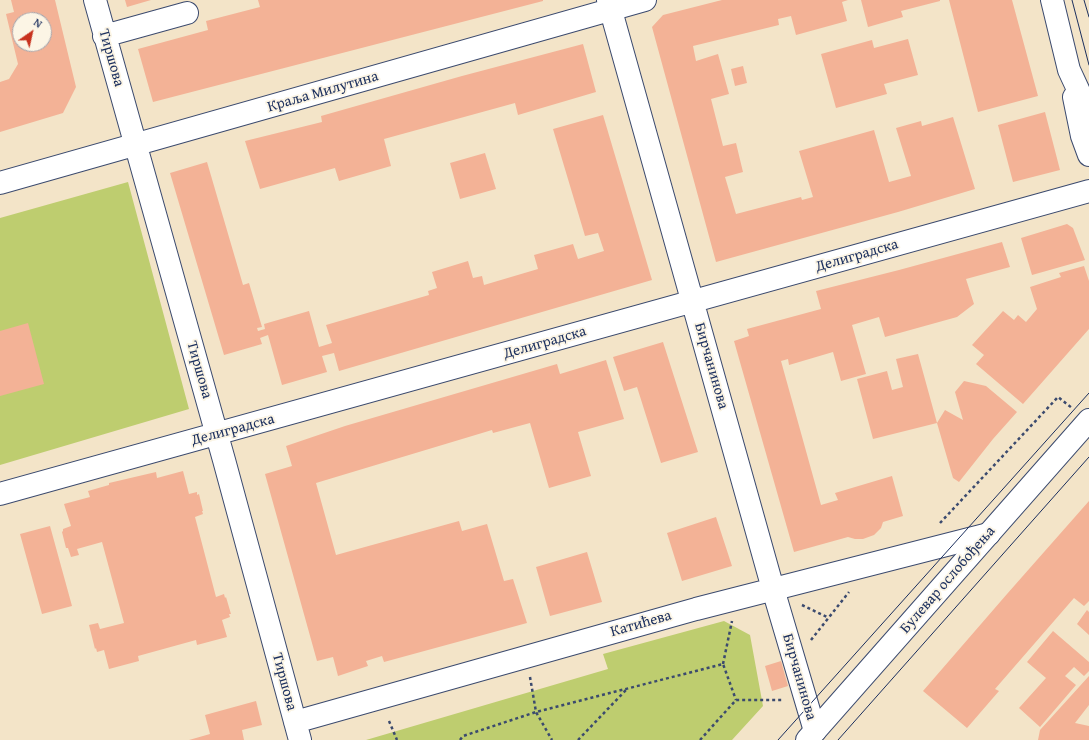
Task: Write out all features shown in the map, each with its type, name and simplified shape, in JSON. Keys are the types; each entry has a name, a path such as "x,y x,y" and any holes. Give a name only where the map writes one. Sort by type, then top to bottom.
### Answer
{"street":[{"name":"Тиршова","path":"95,0 217,434 298,731"},
{"name":"Краља Милутина","path":"0,183 135,145 609,5 645,0"},
{"path":"1052,0 1069,70 1082,136 1089,155"},
{"name":"Бирчанинова","path":"609,5 694,302 773,589 811,736"},
{"path":"104,36 187,13"},
{"path":"1069,70 1089,113"},
{"name":"Делиградска","path":"0,494 1089,191"},
{"name":"Булевар ослобођења","path":"811,736 1089,420"},
{"name":"Катићева","path":"298,731 696,609 989,534"}],"path":[{"path":"940,524 1058,397"},
{"path":"809,643 854,587"},
{"path":"797,602 829,618"},
{"path":"733,617 723,664 736,700"},
{"path":"460,740 463,736 536,712 723,664"},
{"path":"529,672 536,712 552,740"},
{"path":"578,740 626,689"},
{"path":"700,740 736,700 786,700"},
{"path":"389,721 397,740"}],"green space":[{"path":"128,182 189,409 0,465 0,218"},
{"path":"724,621 750,635 763,706 732,740 366,740 608,669 603,654"}],"building":[{"path":"11,0 55,0 76,87 63,113 0,132 0,82 9,79 18,64 15,52 52,52 52,12 14,12"},
{"path":"125,0 151,0 127,7"},
{"path":"258,0 543,1 153,102 138,49 208,30 206,21 260,7"},
{"path":"722,0 848,0 842,2 847,21 796,35 791,16 778,19 779,25 693,46 696,61 718,54 729,94 711,99 723,146 736,143 743,172 725,177 736,214 801,197 802,200 813,197 799,151 874,130 889,182 911,176 896,128 921,121 922,126 953,117 975,189 898,212 716,262 652,27 663,15"},
{"path":"861,0 940,1 901,11 903,17 868,27"},
{"path":"949,0 1012,0 1038,96 978,112"},
{"path":"12,12 12,39 6,14"},
{"path":"908,39 918,75 884,84 887,94 836,108 821,54 872,40 874,48"},
{"path":"583,44 596,92 518,115 515,103 384,139 391,166 339,181 335,168 260,189 245,141 322,122 321,116 462,76"},
{"path":"743,66 747,83 735,86 731,69"},
{"path":"1045,112 1060,170 1013,182 998,125"},
{"path":"603,115 652,280 339,371 334,353 322,356 327,372 282,385 268,335 260,338 262,344 224,355 170,173 207,162 243,285 249,283 262,327 257,328 258,331 265,329 264,324 309,311 319,347 332,343 326,325 429,295 428,291 437,288 432,272 468,261 473,278 482,276 484,285 538,269 534,255 573,244 578,259 604,251 598,233 585,236 553,129"},
{"path":"485,153 496,189 460,199 450,163"},
{"path":"1067,224 1073,228 1085,260 1032,275 1021,238"},
{"path":"1002,242 1010,267 966,279 974,304 957,317 885,337 879,317 852,325 866,374 841,381 833,352 789,365 788,359 781,361 821,505 838,500 835,493 892,476 903,516 883,522 881,528 874,535 863,539 848,537 794,552 734,341 749,336 747,329 821,309 816,291"},
{"path":"1084,266 1089,281 1089,329 1023,404 976,364 984,355 972,345 1003,311 1014,320 1018,315 1026,322 1037,309 1030,287 1061,277 1059,273"},
{"path":"28,323 44,384 0,396 0,331"},
{"path":"663,342 698,452 661,463 637,387 624,391 613,357"},
{"path":"918,354 937,423 873,439 857,379 887,371 892,390 903,387 896,359"},
{"path":"606,360 624,419 578,432 591,476 549,488 530,423 493,433 492,430 316,483 336,555 459,521 462,531 487,524 504,581 513,579 527,623 384,662 382,656 366,661 368,666 338,676 333,657 317,661 265,474 292,466 286,446 345,426 557,364 560,374"},
{"path":"964,381 986,386 1017,412 993,439 959,482 953,478 937,423 945,410 963,420 955,392"},
{"path":"183,471 189,494 197,492 197,495 199,494 203,514 195,517 216,597 224,594 231,614 229,614 230,617 222,620 227,637 197,645 196,640 138,656 139,661 109,669 104,650 97,652 96,648 95,649 89,625 98,623 100,629 124,623 102,542 77,549 79,555 71,557 68,548 66,548 62,532 63,529 71,526 64,504 90,497 88,491 109,485 109,483 156,472 157,478"},
{"path":"1089,501 1089,601 1084,606 1074,598 995,689 999,691 967,728 923,691"},
{"path":"716,517 732,566 682,581 667,533"},
{"path":"50,526 72,606 42,614 20,534"},
{"path":"587,552 602,602 550,616 536,567"},
{"path":"1087,610 1089,612 1089,635 1077,624"},
{"path":"1053,631 1089,662 1089,671 1084,676 1074,667 1065,676 1076,685 1040,727 1019,708 1046,678 1027,662"},
{"path":"781,661 788,686 772,691 765,666"},
{"path":"1089,676 1089,705 1075,723 1089,726 1089,740 1038,740 1040,730"},
{"path":"256,701 262,725 242,730 244,740 189,740 210,734 205,715"}],"tram line":[{"path":"1072,0 1089,65"},
{"path":"1084,0 1089,17"},
{"path":"778,740 1089,393"},
{"path":"838,740 1089,457"}]}
